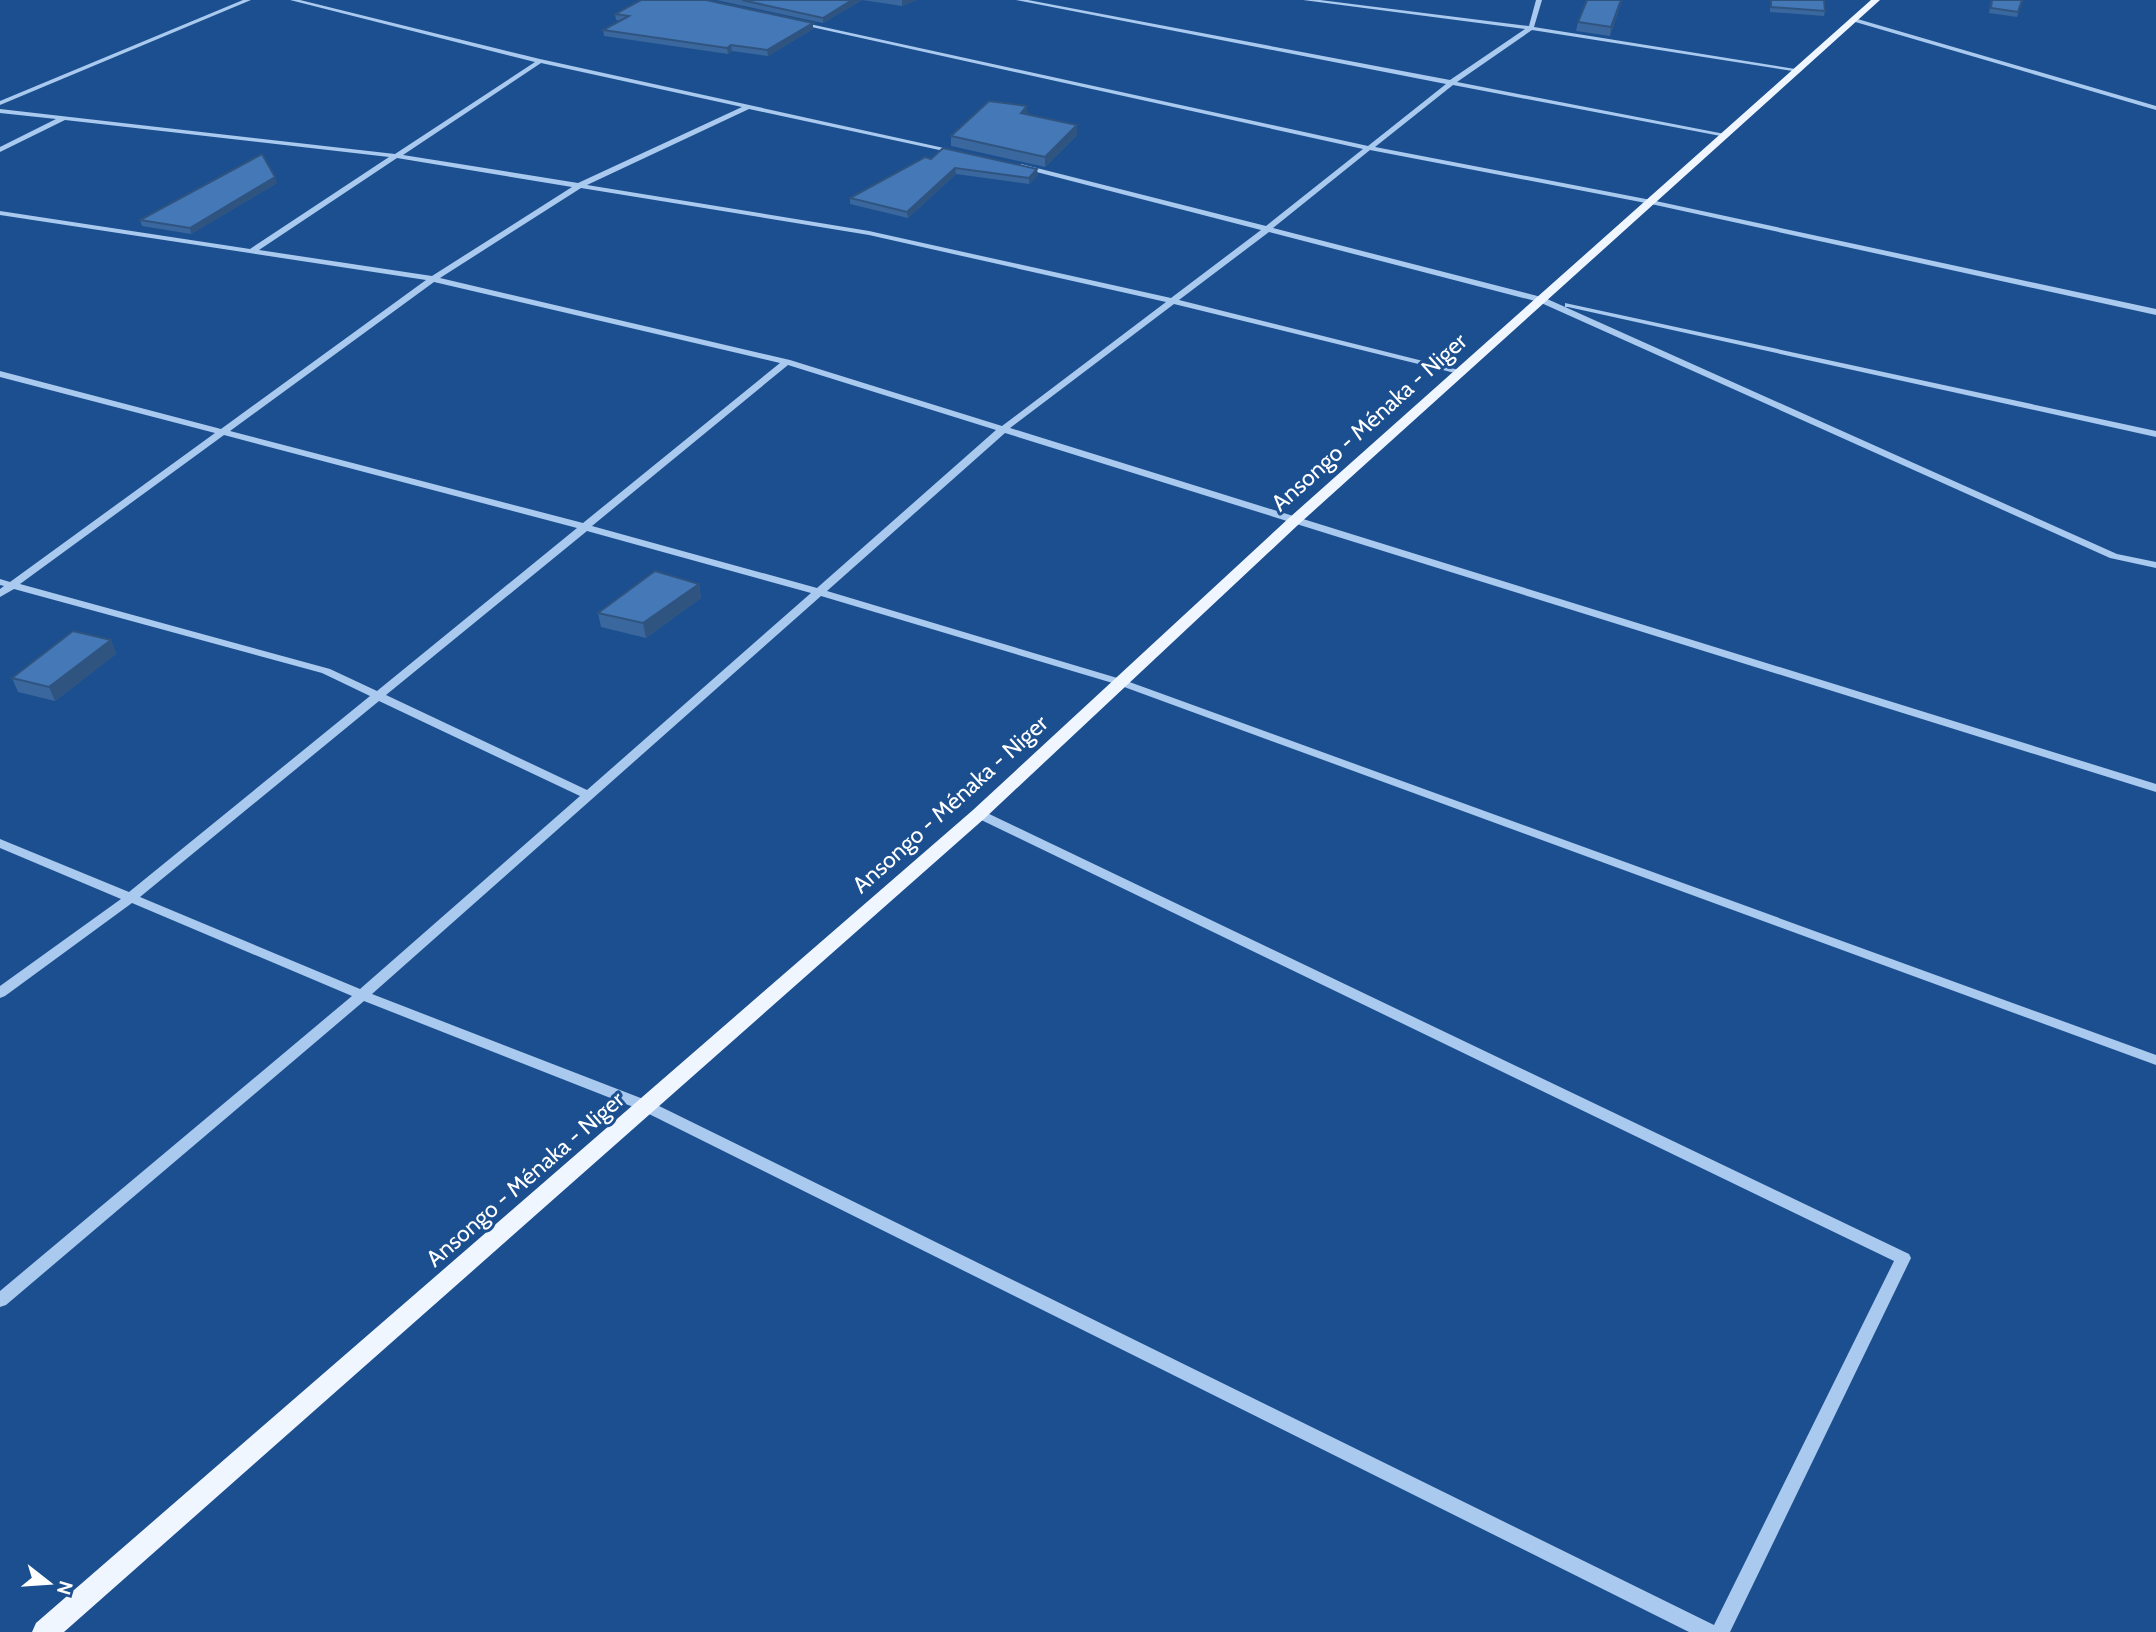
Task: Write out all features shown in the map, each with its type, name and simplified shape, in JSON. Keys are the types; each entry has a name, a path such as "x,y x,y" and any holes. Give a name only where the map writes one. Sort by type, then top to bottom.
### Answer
{"main road":[{"name":"Ansongo - Ménaka - Niger","path":"45,1632 979,814 1294,521 1876,0"}],"street":[{"path":"0,103 248,0"},
{"path":"293,0 540,61 973,155"},
{"path":"1018,0 1726,135"},
{"path":"1306,0 1531,28 1799,70"},
{"path":"0,1300 362,995 1001,431 1266,230 1452,82 1531,28 1539,0"},
{"path":"1854,20 2156,108"},
{"path":"791,21 1369,148 1651,202 2156,312"},
{"path":"251,252 540,61"},
{"path":"0,594 225,433 433,279 579,186 750,106"},
{"path":"0,111 396,156 869,233 1172,301 1460,373"},
{"path":"0,150 64,118"},
{"path":"1013,164 1542,300 2156,434"},
{"path":"0,213 433,279 787,362 1001,431 2156,788"},
{"path":"1542,300 2114,556 2156,565"},
{"path":"0,993 130,898 787,362"},
{"path":"0,374 585,527 820,592 1120,682 2156,1060"},
{"path":"0,582 326,671 588,795"},
{"path":"979,814 1903,1258 1720,1632"},
{"path":"0,843 362,995 646,1106 1708,1632"}],"building":[{"path":"641,0 706,0 813,23 767,50 731,45 727,48 603,30 629,16 615,14"},
{"path":"742,0 852,0 823,18"},
{"path":"1587,0 1621,0 1611,27 1578,22"},
{"path":"1771,0 1824,0 1825,11 1771,7"},
{"path":"1992,0 2022,0 2018,12 1991,8"},
{"path":"989,101 1027,106 1021,113 1077,125 1045,157 951,136"},
{"path":"943,148 1037,169 1029,178 955,168 907,212 850,198 925,157 931,159"},
{"path":"262,154 275,177 190,228 140,220"},
{"path":"655,571 699,584 643,623 598,613"},
{"path":"73,631 111,640 49,687 12,678"}]}
